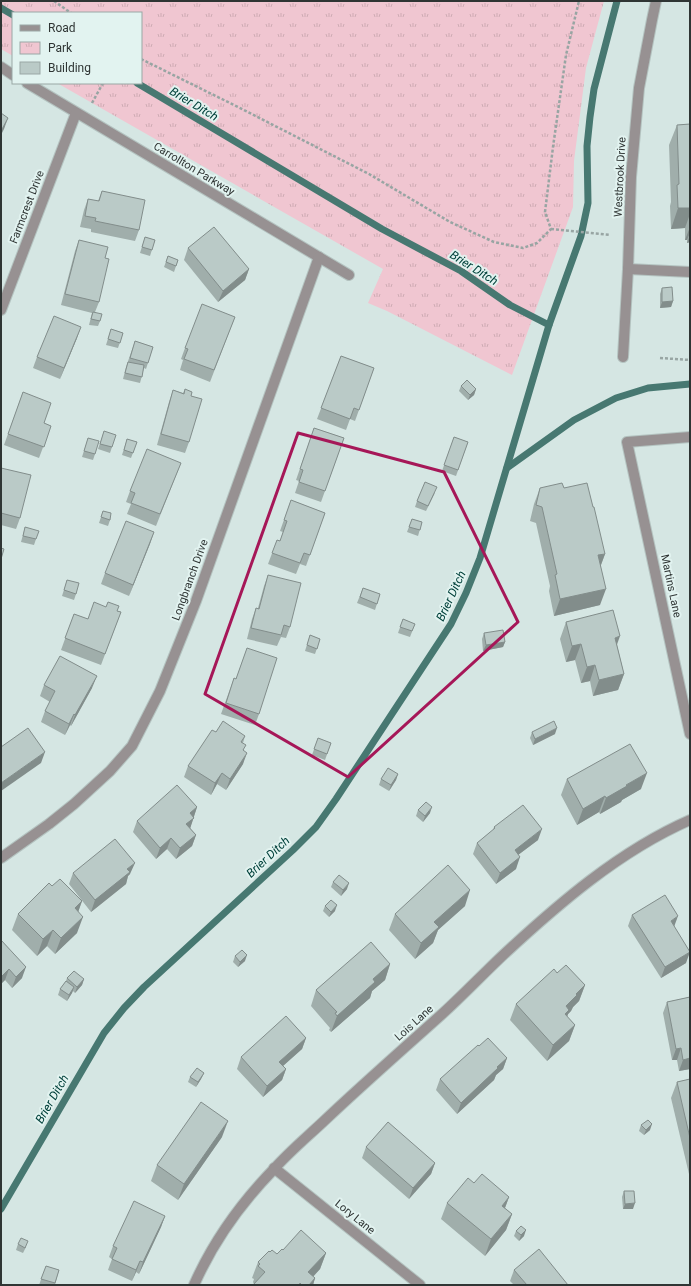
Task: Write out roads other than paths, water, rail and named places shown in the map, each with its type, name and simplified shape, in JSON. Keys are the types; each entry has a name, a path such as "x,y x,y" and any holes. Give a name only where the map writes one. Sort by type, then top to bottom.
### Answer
{"street":[{"name":"Westbrook Drive","path":"623,357 631,177 639,88 656,1"},
{"path":"1,68 12,74"},
{"name":"Carrollton Parkway","path":"29,84 349,275"},
{"name":"Farmcrest Drive","path":"1,310 76,113"},
{"name":"Longbranch Drive","path":"1,858 49,824 79,800 110,771 132,746 160,690 196,601 320,257"},
{"path":"628,269 690,272"},
{"name":"Martins Lane","path":"690,437 627,442 690,734"},
{"name":"Lois Lane","path":"194,1285 204,1262 236,1213 274,1168 443,1013 502,956 563,903 596,876 644,844 690,820"},
{"name":"Lory Lane","path":"274,1168 420,1285"}],"waterway":[{"path":"549,325 581,236 588,203 587,146 594,89 617,1"},
{"name":"Brier Ditch","path":"1,8 12,14"},
{"name":"Brier Ditch","path":"1,1209 104,1033 124,1008 144,987 316,827 451,624 466,593 480,558 549,325 510,305 461,271 382,229 139,84"},
{"path":"507,468 574,420 616,398 648,388 690,384"}]}
